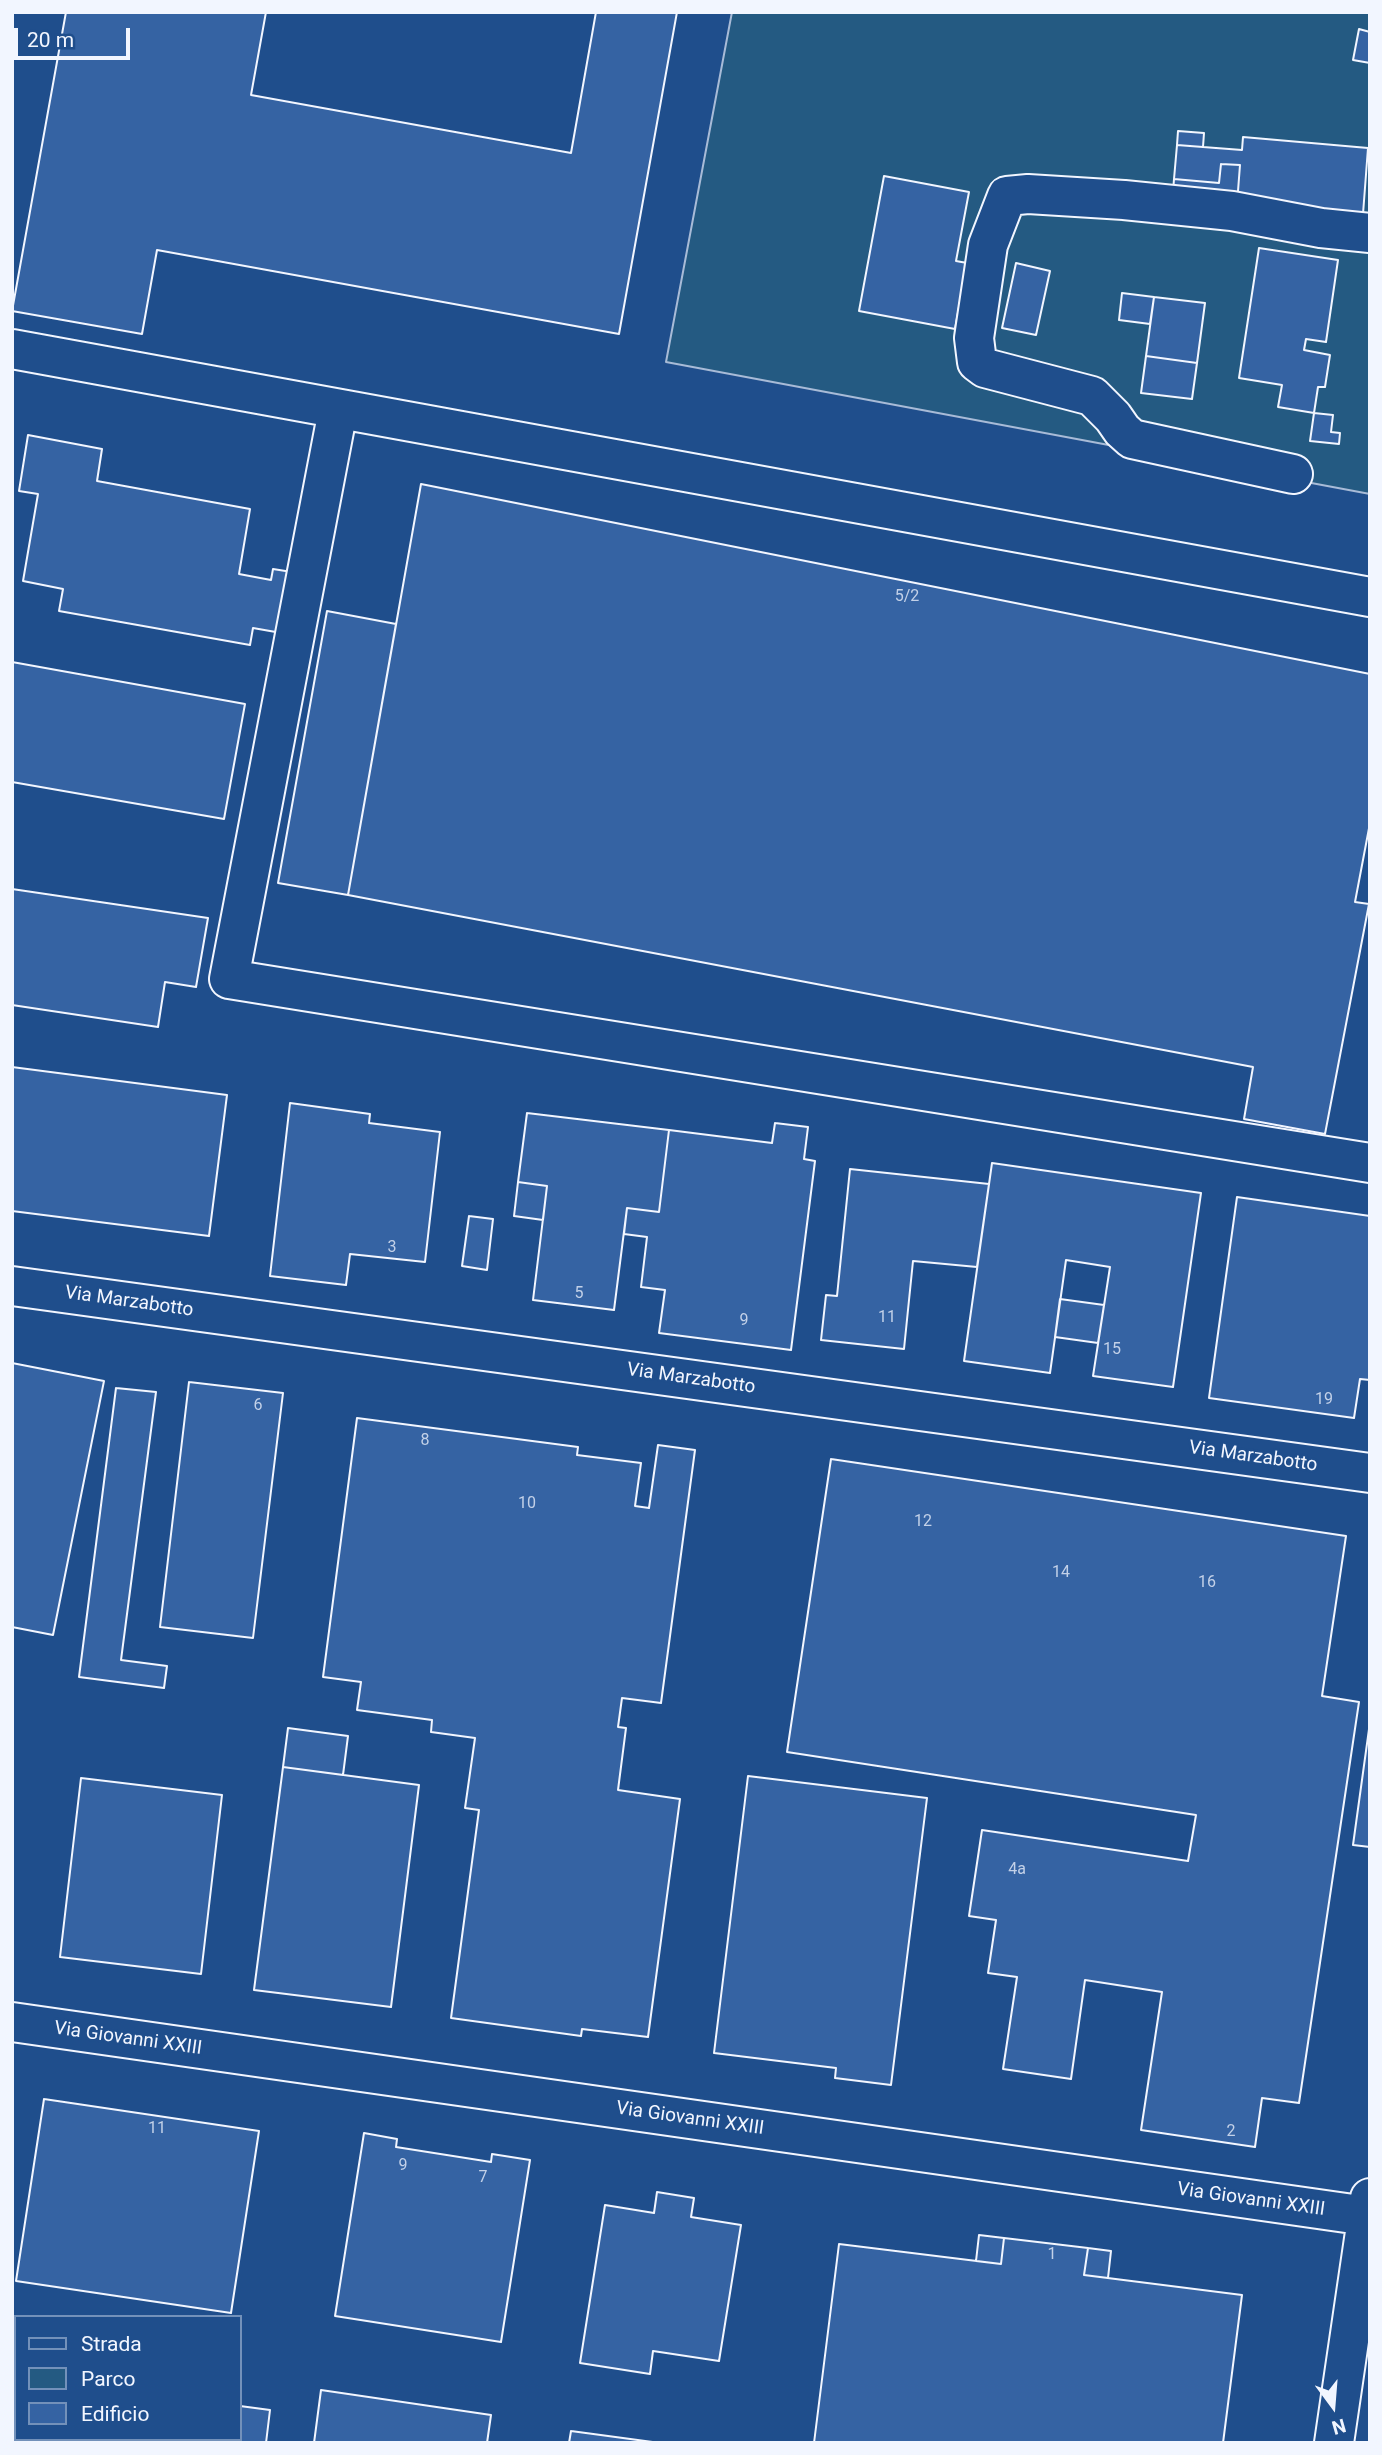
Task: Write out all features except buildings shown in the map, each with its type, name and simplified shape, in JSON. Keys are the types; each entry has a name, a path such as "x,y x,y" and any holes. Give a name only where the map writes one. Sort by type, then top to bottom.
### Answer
{"street":[{"path":"1293,474 1132,439 1093,396 985,369 977,362 974,338 988,245 1007,196 1028,194 1232,211 1321,228 1370,233"},
{"path":"12,349 1370,597"},
{"path":"338,410 229,979 1370,1163"},
{"name":"Via Marzabotto","path":"12,1286 1370,1473"},
{"name":"Via Giovanni XXIII","path":"12,2022 1368,2207"},
{"path":"1334,2443 1368,2207"}],"green space":[{"path":"732,12 1370,12 1370,494 666,362"}]}
